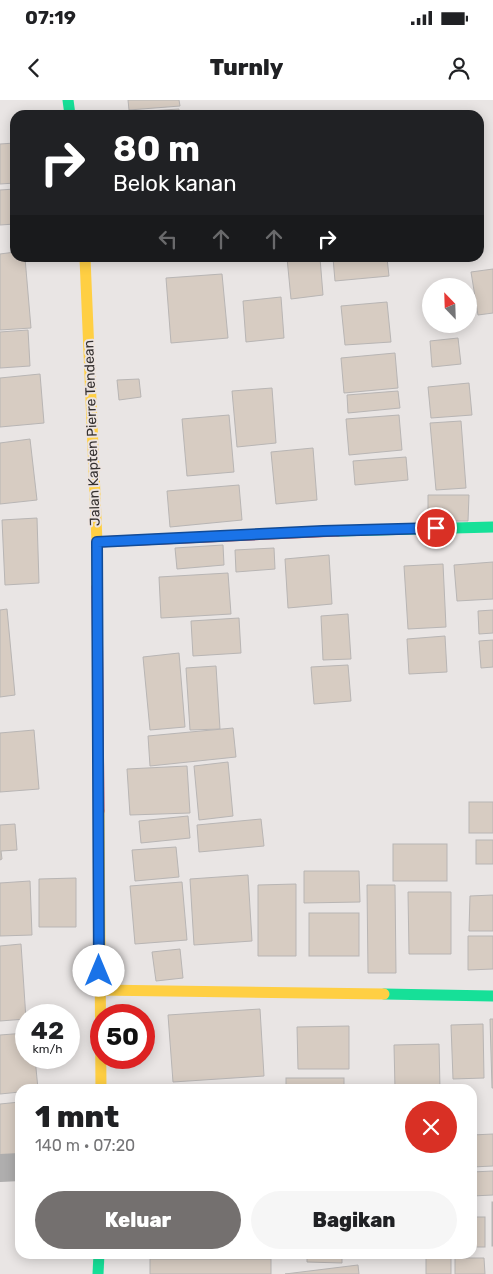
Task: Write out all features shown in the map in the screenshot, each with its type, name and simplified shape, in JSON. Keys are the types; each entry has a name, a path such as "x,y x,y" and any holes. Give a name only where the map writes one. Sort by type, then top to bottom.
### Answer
{"main road":[{"name":"Jalan Kapten Pierre Tendean","path":"85,262 97,542 101,1084"},
{"path":"97,542 323,531 493,527"},
{"path":"99,990 493,996"},
{"path":"98,1274 99,1259"}],"street":[{"path":"0,1168 15,1167"}],"building":[{"path":"128,100 179,100 180,106 129,110"},
{"path":"10,143 10,183 0,184 0,144"},
{"path":"10,189 10,224 0,225 0,190"},
{"path":"10,253 10,262 25,262 31,328 0,330 0,254"},
{"path":"287,262 320,262 323,295 291,299"},
{"path":"333,262 387,262 389,276 335,281"},
{"path":"493,269 493,313 478,315 478,278 472,278 471,272"},
{"path":"222,274 228,338 171,343 166,278"},
{"path":"281,297 284,338 246,342 243,301"},
{"path":"387,302 391,342 345,345 341,306"},
{"path":"28,330 30,366 0,368 0,332"},
{"path":"458,338 461,364 432,367 430,341"},
{"path":"395,353 398,388 344,393 341,358"},
{"path":"40,374 44,423 0,427 0,378"},
{"path":"139,379 141,397 119,400 117,380"},
{"path":"469,383 472,415 431,418 428,387"},
{"path":"272,388 276,443 237,447 232,391"},
{"path":"398,391 400,408 348,413 347,395"},
{"path":"229,415 234,472 187,476 182,419"},
{"path":"399,415 402,450 349,455 346,419"},
{"path":"461,421 466,488 436,490 430,423"},
{"path":"30,439 37,500 0,504 0,443"},
{"path":"313,448 317,500 276,504 271,452"},
{"path":"406,457 408,480 355,485 353,461"},
{"path":"239,485 242,520 170,527 167,491"},
{"path":"428,495 469,495 468,521 428,521"},
{"path":"37,518 39,583 5,585 2,520"},
{"path":"223,545 224,565 177,569 175,548"},
{"path":"274,548 275,569 236,572 235,550"},
{"path":"329,555 332,604 288,608 285,559"},
{"path":"493,562 493,599 457,601 454,565"},
{"path":"443,564 446,627 408,629 404,566"},
{"path":"228,573 231,614 161,618 159,577"},
{"path":"7,609 15,695 0,697 0,610"},
{"path":"493,610 493,633 479,634 478,611"},
{"path":"348,614 351,659 323,660 321,616"},
{"path":"239,618 241,653 193,656 191,621"},
{"path":"445,636 447,672 409,674 407,639"},
{"path":"493,640 493,667 481,668 479,641"},
{"path":"179,653 185,727 150,730 143,657"},
{"path":"348,665 351,701 314,704 311,667"},
{"path":"216,666 220,729 190,730 186,668"},
{"path":"233,728 236,757 150,766 148,736"},
{"path":"34,730 39,789 0,792 0,733"},
{"path":"228,762 233,816 199,820 194,766"},
{"path":"187,766 190,813 130,815 127,769"},
{"path":"469,802 493,802 493,833 469,833"},
{"path":"188,816 190,838 141,843 139,821"},
{"path":"261,819 264,846 199,852 197,825"},
{"path":"15,824 17,850 1,851 2,859 0,860 0,825"},
{"path":"476,840 493,840 493,864 476,864"},
{"path":"393,844 447,844 447,881 393,881"},
{"path":"176,847 179,877 135,881 132,850"},
{"path":"304,871 359,871 360,902 304,903"},
{"path":"248,875 252,941 194,945 190,879"},
{"path":"76,878 76,927 39,927 39,879"},
{"path":"30,881 32,935 0,936 0,883"},
{"path":"182,882 187,940 135,944 130,886"},
{"path":"296,884 296,956 258,956 258,885"},
{"path":"367,885 395,885 396,973 368,973"},
{"path":"408,892 451,892 451,954 409,954"},
{"path":"493,895 493,931 469,931 470,896"},
{"path":"309,913 359,913 359,956 309,956"},
{"path":"468,936 493,936 493,969 468,970"},
{"path":"21,944 25,1004 15,1004 15,1020 0,1021 0,946"},
{"path":"180,949 183,978 156,981 152,952"},
{"path":"260,1009 264,1076 173,1082 168,1015"},
{"path":"490,1019 493,1019 493,1088 492,1088"},
{"path":"483,1024 484,1078 453,1079 451,1025"},
{"path":"349,1026 349,1069 298,1069 297,1027"},
{"path":"15,1034 15,1069 36,1069 38,1084 15,1084 15,1092 0,1094 0,1035"},
{"path":"439,1044 440,1084 395,1084 394,1045"},
{"path":"286,1078 344,1078 344,1084 286,1084"},
{"path":"15,1102 15,1155 0,1156 0,1104"},
{"path":"493,1134 493,1166 477,1167 477,1135"},
{"path":"493,1171 493,1195 477,1196 477,1172"},
{"path":"493,1202 493,1246 492,1246"},
{"path":"477,1217 485,1217 485,1247 477,1247"},
{"path":"484,1258 485,1274 455,1274 455,1259"},
{"path":"150,1259 271,1259 271,1274 150,1274"},
{"path":"307,1259 342,1259 342,1263 307,1262"},
{"path":"426,1259 451,1259 451,1274 426,1274"},
{"path":"358,1265 359,1274 285,1274"}],"traffic: fast":[{"path":"68,100 69,110"},
{"path":"338,531 493,527"},
{"path":"384,994 493,996"},
{"path":"98,1274 99,1259"}],"traffic: slow":[{"path":"85,262 97,542 97,587"},
{"path":"99,811 101,1084"},
{"path":"99,990 384,994"}],"traffic: jam":[{"path":"97,542 338,531"},
{"path":"97,587 99,811"}],"route":[{"path":"99,971 97,542 323,531 436,528"}]}
